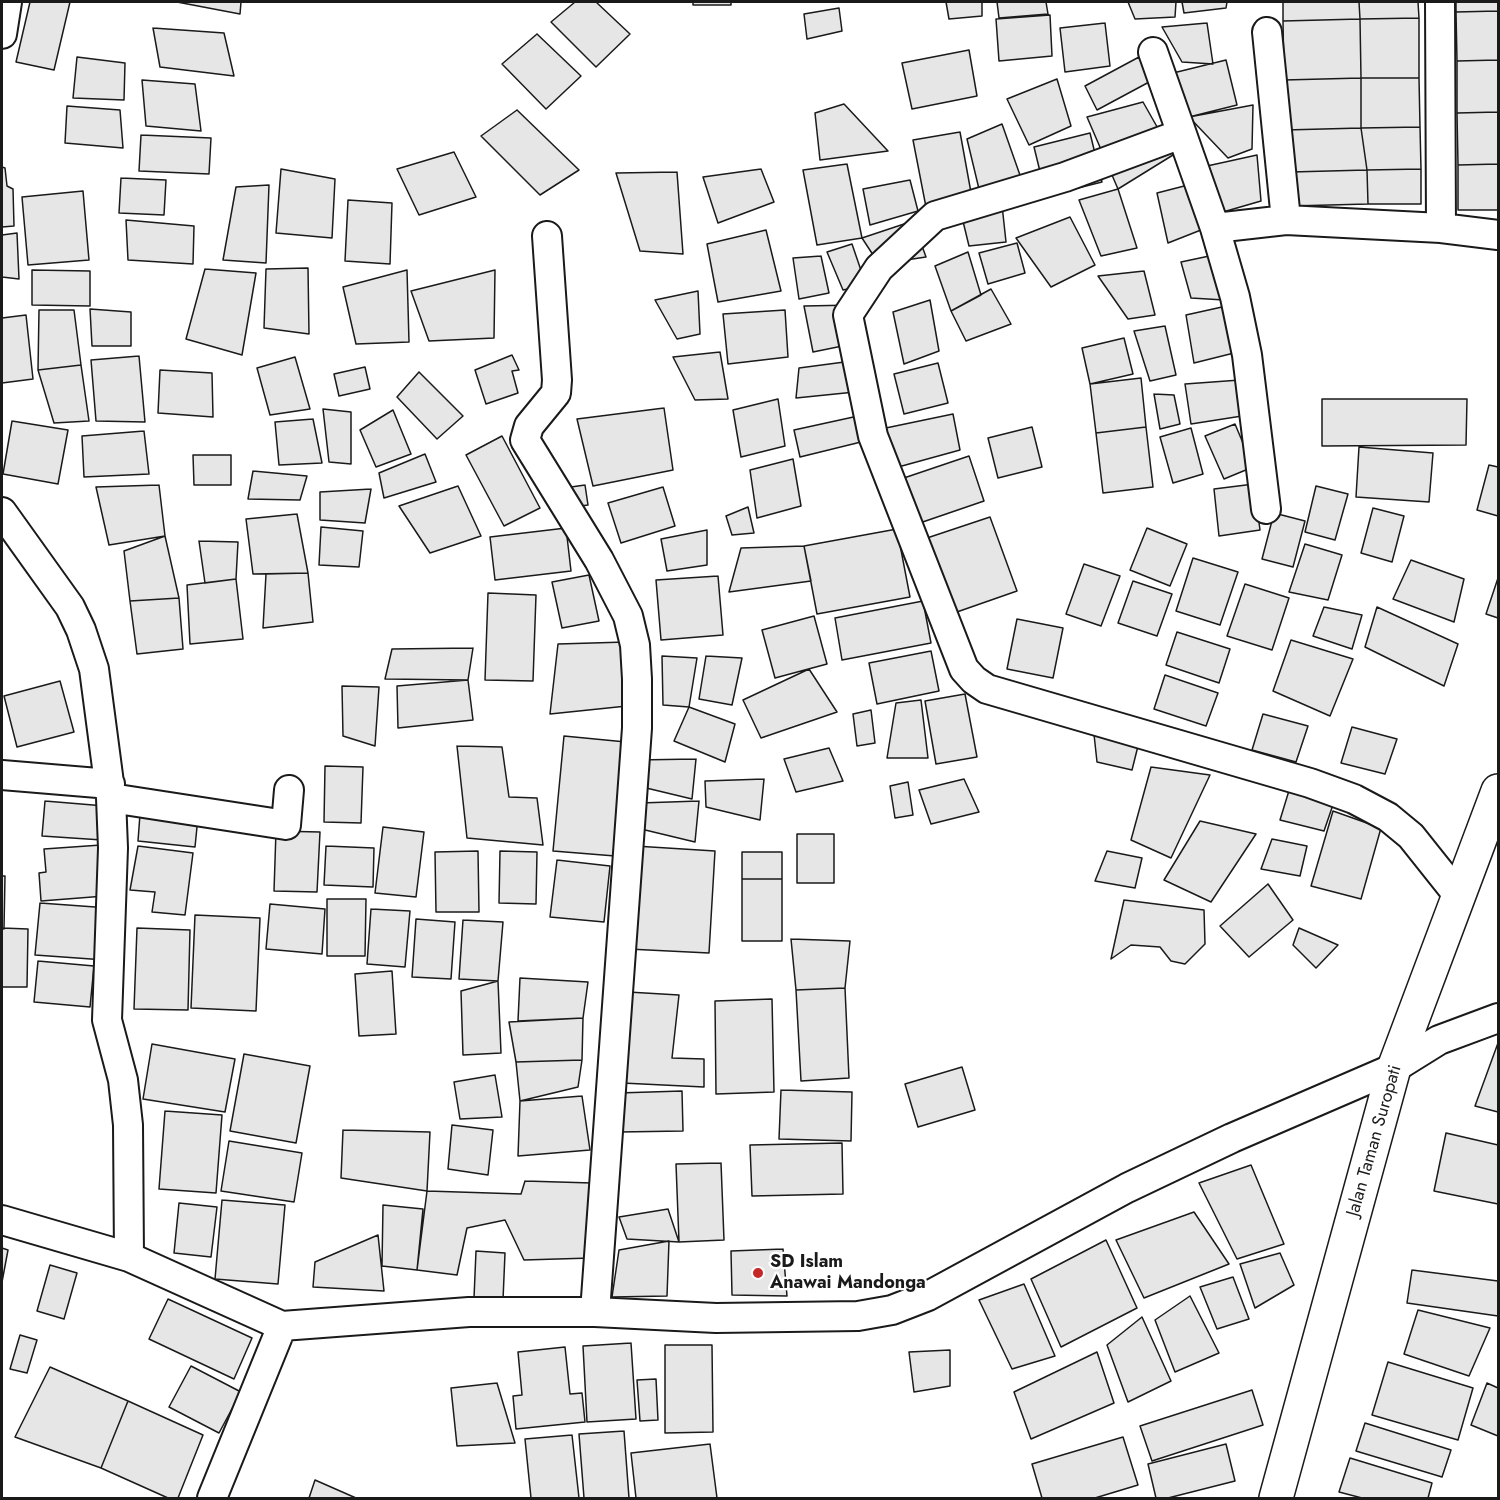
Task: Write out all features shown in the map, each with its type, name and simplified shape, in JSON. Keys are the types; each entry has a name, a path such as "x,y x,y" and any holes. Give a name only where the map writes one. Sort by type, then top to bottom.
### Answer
{"street":[{"path":"2,34 7,2"},
{"path":"1440,2 1440,228"},
{"path":"1267,32 1286,220"},
{"path":"1153,52 1215,228 1235,297 1247,356 1266,509"},
{"path":"1181,134 1065,177 935,216 879,268 848,315 873,436 964,669 974,680 987,689 1310,783 1354,799 1388,817 1411,836 1458,895"},
{"path":"1215,228 1286,220 1440,228 1498,235"},
{"path":"547,236 556,393 529,426 525,440 599,560 628,616 633,629 637,679 637,728 595,1312"},
{"path":"2,512 70,608 81,630 94,669 110,791 113,848 107,1020 123,1080 128,1125 129,1257"},
{"path":"2,775 110,791 286,825 290,790"},
{"name":"Jalan Taman Suropati","path":"1276,1498 1394,1068 1498,791"},
{"path":"2,1220 129,1257 282,1326 469,1312 595,1312 716,1318 858,1316 892,1310 928,1296 1138,1183 1294,1110 1394,1068 1439,1040 1498,1018"},
{"path":"212,1498 282,1326"}],"building":[{"path":"30,2 70,2 54,70 16,62"},
{"path":"177,2 241,2 240,14"},
{"path":"575,2 596,2 630,34 596,67 551,22"},
{"path":"693,2 731,2 731,5 693,5"},
{"path":"946,2 982,2 982,16 949,19"},
{"path":"997,2 1046,2 1048,14 999,18"},
{"path":"1128,2 1176,2 1175,17 1135,19"},
{"path":"1182,2 1227,2 1226,8 1184,13"},
{"path":"1283,2 1359,2 1360,19 1283,21"},
{"path":"1359,2 1418,2 1419,18 1360,19"},
{"path":"1456,2 1498,2 1498,11 1456,12"},
{"path":"839,8 842,31 807,39 804,14"},
{"path":"1498,11 1498,60 1457,61 1456,12"},
{"path":"1050,15 1052,56 999,61 996,19"},
{"path":"1419,18 1419,78 1361,78 1360,19"},
{"path":"1360,19 1361,78 1284,80 1283,21"},
{"path":"1105,23 1110,66 1065,72 1060,28"},
{"path":"1207,23 1213,64 1182,62 1162,27"},
{"path":"153,28 224,33 234,76 160,67"},
{"path":"537,34 581,76 546,109 502,64"},
{"path":"969,50 977,96 912,109 902,63"},
{"path":"77,57 125,63 124,100 73,98"},
{"path":"1139,57 1151,81 1097,110 1085,86"},
{"path":"1226,60 1237,105 1189,117 1169,74"},
{"path":"1498,60 1498,112 1457,113 1457,61"},
{"path":"1361,78 1361,128 1285,130 1284,80"},
{"path":"1361,78 1419,78 1420,127 1361,128"},
{"path":"1057,79 1071,126 1029,145 1007,99"},
{"path":"142,80 195,84 201,131 146,126"},
{"path":"1143,102 1173,155 1118,189 1087,117"},
{"path":"844,104 888,151 820,160 815,113"},
{"path":"1253,105 1252,149 1228,158 1189,117"},
{"path":"67,106 120,110 123,148 65,143"},
{"path":"517,110 579,170 540,195 481,136"},
{"path":"1498,112 1498,164 1458,165 1457,113"},
{"path":"1002,124 1021,178 979,189 967,139"},
{"path":"1420,127 1421,169 1367,170 1361,128"},
{"path":"1361,128 1367,170 1291,172 1285,130"},
{"path":"960,132 972,198 926,207 913,140"},
{"path":"1090,133 1102,182 1046,196 1034,147"},
{"path":"141,135 211,138 209,174 139,171"},
{"path":"454,152 476,197 419,215 397,169"},
{"path":"1257,155 1261,201 1223,212 1207,166"},
{"path":"847,164 862,238 817,245 803,170"},
{"path":"1498,164 1498,210 1458,210 1458,165"},
{"path":"2,167 5,168 7,186 13,189 14,226 2,227"},
{"path":"281,169 335,179 332,238 276,233"},
{"path":"761,169 774,202 718,223 703,177"},
{"path":"1421,169 1421,204 1368,204 1367,170"},
{"path":"1367,170 1368,204 1291,206 1291,172"},
{"path":"677,172 683,254 640,251 616,173"},
{"path":"121,178 166,180 164,215 119,213"},
{"path":"910,180 918,211 870,225 863,189"},
{"path":"1192,184 1206,228 1168,243 1157,193"},
{"path":"269,185 266,263 223,260 236,187"},
{"path":"1118,189 1137,248 1101,256 1079,200"},
{"path":"83,191 89,260 28,265 22,197"},
{"path":"348,200 392,203 390,264 345,261"},
{"path":"1002,205 1006,242 969,246 960,209"},
{"path":"1070,217 1095,265 1051,287 1016,238"},
{"path":"126,220 194,226 193,264 128,260"},
{"path":"913,221 926,257 879,264 862,238"},
{"path":"766,230 781,291 718,302 707,244"},
{"path":"17,233 19,279 2,277 2,235"},
{"path":"1017,243 1025,273 988,284 979,253"},
{"path":"852,244 866,285 843,290 827,252"},
{"path":"968,252 981,295 951,311 935,266"},
{"path":"1214,255 1224,300 1191,298 1181,262"},
{"path":"821,256 829,293 799,299 793,258"},
{"path":"308,268 309,334 264,328 266,269"},
{"path":"205,269 256,273 242,355 186,339"},
{"path":"32,270 90,271 90,306 32,305"},
{"path":"407,270 409,342 356,344 343,287"},
{"path":"495,270 494,338 429,341 411,291"},
{"path":"1144,271 1155,315 1128,319 1098,276"},
{"path":"991,289 1011,324 966,341 951,311"},
{"path":"698,291 700,334 677,339 655,300"},
{"path":"930,300 939,351 904,364 893,312"},
{"path":"855,305 862,342 813,352 804,306"},
{"path":"1231,305 1238,352 1194,363 1186,315"},
{"path":"90,309 131,312 131,346 92,346"},
{"path":"39,310 74,310 81,365 38,370"},
{"path":"785,310 788,357 728,364 723,314"},
{"path":"26,315 33,379 2,383 2,318"},
{"path":"1165,326 1176,375 1150,381 1134,331"},
{"path":"1124,338 1133,374 1090,384 1082,348"},
{"path":"720,352 728,399 695,400 673,357"},
{"path":"512,355 519,370 512,371 518,393 486,404 475,370"},
{"path":"139,356 145,422 96,421 91,360"},
{"path":"295,357 310,409 270,415 257,368"},
{"path":"852,361 855,392 796,398 799,368"},
{"path":"938,363 948,403 904,414 894,374"},
{"path":"81,365 89,421 54,423 38,370"},
{"path":"365,367 370,389 339,396 334,374"},
{"path":"160,370 212,373 213,417 158,413"},
{"path":"419,372 463,416 437,439 397,397"},
{"path":"1141,378 1146,427 1096,433 1090,384"},
{"path":"1240,380 1242,416 1191,424 1185,384"},
{"path":"1154,394 1174,395 1180,424 1160,429"},
{"path":"778,399 785,446 741,457 733,410"},
{"path":"1322,399 1467,399 1466,445 1322,446"},
{"path":"664,408 673,470 593,486 577,419"},
{"path":"323,409 351,412 351,464 329,462"},
{"path":"393,410 411,454 376,467 360,430"},
{"path":"953,414 960,450 891,469 881,429"},
{"path":"858,416 865,441 800,457 794,430"},
{"path":"313,419 322,463 279,465 275,422"},
{"path":"12,421 68,430 58,484 3,474"},
{"path":"1235,424 1253,467 1224,479 1205,436"},
{"path":"1032,427 1042,467 998,478 988,438"},
{"path":"1146,427 1153,487 1103,493 1096,433"},
{"path":"1191,428 1203,474 1173,483 1160,437"},
{"path":"144,431 149,474 84,477 82,436"},
{"path":"502,436 540,508 504,526 466,455"},
{"path":"1359,447 1433,453 1429,502 1356,497"},
{"path":"425,454 436,482 384,498 379,473"},
{"path":"193,455 231,455 231,485 194,485"},
{"path":"969,456 984,501 911,526 895,481"},
{"path":"793,459 801,506 757,518 750,470"},
{"path":"1489,465 1498,467 1498,516 1477,510"},
{"path":"253,471 307,476 300,500 248,499"},
{"path":"1254,484 1260,530 1219,536 1214,489"},
{"path":"159,485 165,536 109,545 96,487"},
{"path":"585,485 588,505 574,507 571,487"},
{"path":"458,486 481,536 430,553 399,506"},
{"path":"1316,486 1348,494 1335,540 1305,532"},
{"path":"663,487 675,526 621,543 608,503"},
{"path":"371,489 365,523 320,520 320,492"},
{"path":"748,507 754,533 732,535 726,516"},
{"path":"1373,508 1404,516 1392,562 1361,553"},
{"path":"1274,513 1305,521 1293,567 1262,559"},
{"path":"297,514 308,573 253,574 246,519"},
{"path":"990,517 1017,591 954,613 918,541"},
{"path":"321,527 363,531 359,567 319,565"},
{"path":"566,528 571,571 495,580 490,537"},
{"path":"1147,528 1187,544 1170,586 1130,570"},
{"path":"897,529 910,597 817,614 804,546"},
{"path":"707,530 707,565 667,571 661,539"},
{"path":"165,536 179,598 130,601 124,551"},
{"path":"199,541 238,542 236,579 205,583"},
{"path":"1305,544 1342,555 1328,600 1289,592"},
{"path":"804,546 811,581 729,592 741,548"},
{"path":"1193,558 1238,572 1220,625 1176,611"},
{"path":"1411,560 1464,579 1454,622 1393,599"},
{"path":"1084,564 1120,576 1101,626 1066,614"},
{"path":"308,573 313,622 263,628 266,574"},
{"path":"589,575 599,621 562,628 552,582"},
{"path":"718,576 723,635 661,640 656,580"},
{"path":"1498,578 1498,618 1486,614"},
{"path":"236,579 243,639 190,644 187,585"},
{"path":"1133,581 1172,594 1157,636 1118,623"},
{"path":"1245,584 1289,598 1272,650 1227,636"},
{"path":"488,593 536,595 533,681 485,680"},
{"path":"179,598 183,649 137,654 130,601"},
{"path":"923,601 931,643 842,660 835,618"},
{"path":"1324,607 1362,615 1352,649 1313,636"},
{"path":"1377,607 1458,644 1444,686 1365,647"},
{"path":"814,616 827,664 775,678 762,630"},
{"path":"1017,619 1063,628 1053,678 1007,669"},
{"path":"1177,632 1230,649 1219,683 1166,665"},
{"path":"1291,640 1353,659 1330,716 1273,691"},
{"path":"626,642 627,706 550,714 558,644"},
{"path":"473,648 468,680 385,679 392,649"},
{"path":"931,651 939,691 877,704 869,663"},
{"path":"662,656 697,658 689,707 663,705"},
{"path":"706,656 742,658 732,705 699,699"},
{"path":"809,669 837,712 761,738 743,700"},
{"path":"1165,675 1218,693 1206,726 1154,709"},
{"path":"468,680 473,720 398,728 397,686"},
{"path":"60,681 74,732 17,747 4,696"},
{"path":"342,686 379,687 375,746 343,736"},
{"path":"965,694 977,757 936,764 925,701"},
{"path":"921,700 928,758 887,758 896,703"},
{"path":"689,707 735,724 725,762 674,741"},
{"path":"871,710 875,743 857,746 853,714"},
{"path":"1263,714 1308,726 1296,762 1252,750"},
{"path":"1093,725 1139,742 1132,770 1097,762"},
{"path":"1352,727 1397,739 1385,774 1341,763"},
{"path":"564,736 626,742 615,856 553,851"},
{"path":"457,746 502,747 509,797 537,798 543,845 467,838"},
{"path":"829,748 843,781 796,792 784,759"},
{"path":"696,759 692,799 638,786 636,760"},
{"path":"325,766 363,767 361,823 324,822"},
{"path":"1151,767 1210,775 1171,858 1131,840"},
{"path":"764,779 760,820 706,807 705,781"},
{"path":"964,779 979,812 931,824 919,790"},
{"path":"908,782 913,815 895,818 890,786"},
{"path":"1291,784 1336,796 1324,831 1280,820"},
{"path":"45,801 105,806 102,840 42,836"},
{"path":"141,801 199,807 195,847 138,841"},
{"path":"699,801 695,842 641,829 640,803"},
{"path":"1333,811 1381,828 1361,899 1311,886"},
{"path":"1200,821 1256,834 1211,902 1164,880"},
{"path":"383,827 424,832 416,897 375,893"},
{"path":"276,831 320,832 317,892 274,891"},
{"path":"797,834 834,834 834,883 797,883"},
{"path":"1272,839 1307,846 1300,876 1261,869"},
{"path":"101,845 105,896 41,901 39,873 46,872 44,849"},
{"path":"138,846 193,853 185,915 152,912 155,892 130,890"},
{"path":"326,846 374,848 373,887 324,885"},
{"path":"635,846 715,851 709,953 628,949"},
{"path":"478,851 479,912 436,912 435,852"},
{"path":"500,851 537,852 536,904 499,903"},
{"path":"1107,851 1142,858 1135,888 1095,881"},
{"path":"742,852 782,852 782,879 742,879"},
{"path":"557,860 610,866 604,922 550,917"},
{"path":"2,876 5,876 4,929 2,928"},
{"path":"742,879 782,879 782,941 742,941"},
{"path":"1268,884 1293,920 1249,957 1220,926"},
{"path":"327,899 366,899 365,956 327,956"},
{"path":"1124,900 1204,910 1205,944 1185,964 1171,961 1160,947 1131,945 1111,959"},
{"path":"40,903 109,908 105,960 35,955"},
{"path":"270,904 325,909 322,954 266,949"},
{"path":"371,909 410,911 405,967 367,964"},
{"path":"195,915 260,918 256,1011 191,1008"},
{"path":"416,919 455,922 451,979 412,977"},
{"path":"463,920 503,922 498,981 459,979"},
{"path":"2,928 28,929 27,987 2,987"},
{"path":"137,928 190,930 188,1010 134,1009"},
{"path":"1299,928 1338,945 1316,968 1293,945"},
{"path":"791,939 850,941 845,988 796,990"},
{"path":"38,961 94,966 90,1007 34,1002"},
{"path":"392,971 396,1034 359,1036 355,974"},
{"path":"520,978 588,982 583,1018 518,1021"},
{"path":"498,981 501,1053 463,1055 461,991"},
{"path":"845,988 849,1078 801,1081 796,990"},
{"path":"628,992 679,995 672,1058 704,1059 704,1087 622,1083"},
{"path":"772,999 774,1092 716,1094 715,1001"},
{"path":"583,1018 582,1060 516,1062 509,1022"},
{"path":"1498,1043 1498,1112 1475,1106"},
{"path":"152,1044 235,1059 225,1112 143,1099"},
{"path":"244,1054 310,1066 296,1143 230,1131"},
{"path":"582,1060 578,1087 520,1101 516,1062"},
{"path":"962,1067 975,1110 918,1127 905,1084"},
{"path":"495,1075 502,1117 460,1119 454,1082"},
{"path":"781,1090 852,1092 851,1141 779,1139"},
{"path":"682,1091 683,1131 619,1132 618,1093"},
{"path":"582,1096 590,1150 518,1156 520,1101"},
{"path":"165,1111 222,1115 216,1193 159,1189"},
{"path":"452,1125 493,1130 488,1175 448,1169"},
{"path":"343,1130 430,1132 427,1191 341,1178"},
{"path":"1446,1133 1498,1145 1498,1204 1434,1191"},
{"path":"229,1141 302,1153 294,1202 221,1191"},
{"path":"842,1143 843,1194 752,1196 750,1145"},
{"path":"721,1163 724,1240 679,1242 676,1164"},
{"path":"1251,1165 1284,1244 1237,1259 1199,1183"},
{"path":"525,1181 592,1183 591,1258 524,1260 505,1220 467,1228 457,1275 417,1270 427,1191 521,1194"},
{"path":"222,1200 285,1205 278,1284 215,1279"},
{"path":"179,1203 217,1207 211,1257 174,1253"},
{"path":"383,1205 423,1209 417,1270 382,1266"},
{"path":"668,1209 679,1242 627,1239 619,1217"},
{"path":"1194,1212 1229,1264 1144,1298 1116,1240"},
{"path":"378,1235 384,1291 313,1287 315,1262"},
{"path":"1106,1240 1137,1308 1061,1347 1031,1279"},
{"path":"669,1241 667,1296 612,1297 619,1250"},
{"path":"2,1248 8,1250 2,1282"},
{"name":"SD Islam Anawai Mandonga","path":"783,1249 787,1296 732,1295 731,1251"},
{"path":"476,1251 505,1253 503,1300 474,1298"},
{"path":"1280,1253 1294,1285 1255,1308 1240,1264"},
{"path":"50,1265 77,1273 64,1319 37,1311"},
{"path":"1412,1270 1498,1281 1498,1316 1407,1303"},
{"path":"1233,1277 1249,1319 1217,1329 1200,1287"},
{"path":"1024,1284 1055,1356 1012,1369 979,1300"},
{"path":"1190,1296 1219,1353 1175,1372 1155,1320"},
{"path":"168,1299 252,1338 234,1379 149,1339"},
{"path":"1418,1310 1490,1328 1469,1376 1404,1354"},
{"path":"1142,1317 1171,1381 1128,1402 1107,1345"},
{"path":"20,1335 37,1340 27,1373 10,1369"},
{"path":"631,1343 636,1419 587,1422 583,1346"},
{"path":"665,1345 712,1345 713,1432 665,1433"},
{"path":"565,1347 570,1394 582,1393 585,1422 516,1429 513,1396 522,1395 518,1352"},
{"path":"950,1350 950,1386 914,1392 909,1352"},
{"path":"1097,1352 1114,1403 1031,1439 1014,1392"},
{"path":"1388,1362 1473,1388 1458,1440 1372,1415"},
{"path":"191,1366 241,1392 219,1433 169,1407"},
{"path":"50,1367 128,1401 101,1468 15,1437"},
{"path":"656,1379 658,1420 640,1421 637,1380"},
{"path":"497,1383 515,1443 457,1446 451,1388"},
{"path":"1487,1383 1498,1388 1498,1436 1471,1425"},
{"path":"1252,1390 1263,1425 1152,1461 1140,1426"},
{"path":"128,1401 203,1435 178,1498 168,1498 101,1468"},
{"path":"1365,1423 1451,1450 1442,1477 1356,1451"},
{"path":"624,1431 629,1498 584,1498 579,1434"},
{"path":"572,1435 579,1498 531,1498 525,1439"},
{"path":"1123,1437 1138,1485 1095,1498 1042,1498 1032,1464"},
{"path":"710,1444 717,1498 636,1498 631,1453"},
{"path":"1226,1444 1235,1481 1168,1498 1156,1498 1148,1464"},
{"path":"1350,1458 1432,1483 1428,1498 1362,1498 1339,1492"},
{"path":"315,1480 356,1498 309,1498"}],"place":[{"name":"SD Islam Anawai Mandonga","path":"758,1273"}]}
